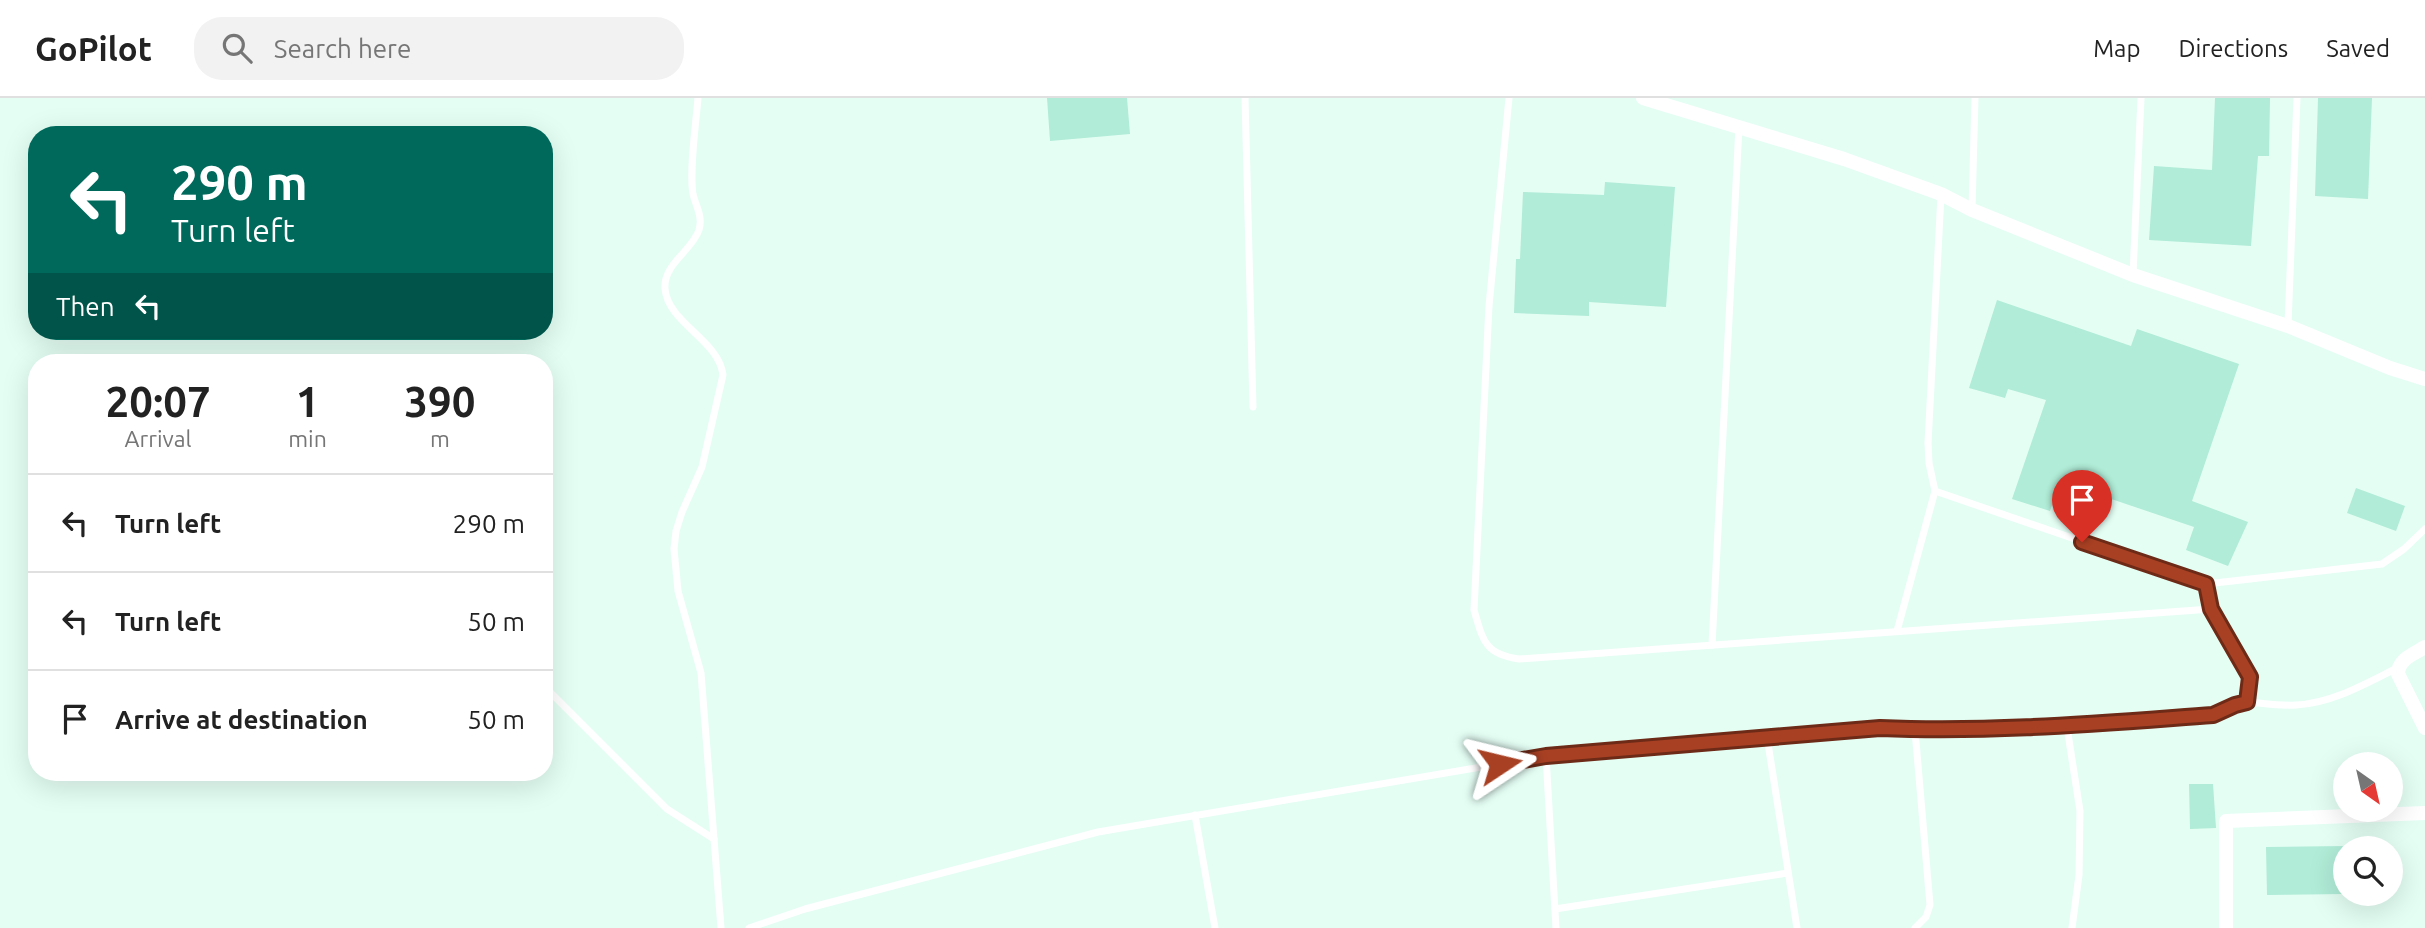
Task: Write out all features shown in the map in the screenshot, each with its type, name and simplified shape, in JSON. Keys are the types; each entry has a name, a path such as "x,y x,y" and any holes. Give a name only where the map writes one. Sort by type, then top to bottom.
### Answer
{"street":[{"path":"1643,98 1843,159 1941,194 1972,210 2133,275 2288,326 2390,368 2425,379"},
{"path":"2425,647 2398,667 2400,680 2425,728"},
{"path":"2226,928 2226,821 2425,813"}],"lane":[{"path":"698,98 693,193 701,221 698,233 672,266 665,288 671,306 715,355 723,375 702,467 682,512 674,549 678,590 701,673 721,928"},
{"path":"1245,98 1254,407"},
{"path":"1509,98 1489,306 1474,610 1488,647 1501,656 1519,659 2211,609"},
{"path":"1972,210 1975,98"},
{"path":"2133,275 2141,98"},
{"path":"2288,326 2297,98"},
{"path":"1712,645 1739,127"},
{"path":"1897,631 1934,491 1928,443 1941,194"},
{"path":"1934,491 2206,584 2382,564 2404,549 2425,529"},
{"path":"2206,584 2211,609 2250,677 2247,702"},
{"path":"749,928 805,909 1098,832 1546,756 1880,728 1915,730 2067,727 2213,715 2247,702 2289,706 2322,701 2398,667"},
{"path":"553,695 673,815 714,839"},
{"path":"2067,727 2080,811 2079,875 2072,928"},
{"path":"1915,730 1930,905 1926,918 1916,928"},
{"path":"1767,737 1797,928"},
{"path":"1546,756 1556,928"},
{"path":"1195,815 1215,928"},
{"path":"1555,909 1788,873"}],"building":[{"path":"1047,98 1127,98 1130,134 1050,141"},
{"path":"2215,98 2270,98 2269,156 2258,156 2251,246 2149,240 2154,166 2212,170"},
{"path":"2318,98 2372,98 2368,199 2315,196"},
{"path":"1605,182 1675,187 1666,307 1589,302 1589,316 1514,313 1523,192 1604,195"},
{"path":"1997,300 2131,346 2137,329 2239,364 2192,501 2248,522 2228,566 2186,550 2194,527 2070,485 2065,500 2055,496 2050,511 2012,499 2046,400 2008,389 2005,398 1969,388"},
{"path":"2356,488 2405,506 2396,531 2347,513"},
{"path":"2189,784 2213,784 2216,828 2190,829"},
{"path":"2333,846 2333,894 2267,895 2266,847"}],"route":[{"path":"1500,764 1546,756 1880,728 2051,728 2213,715 2247,702 2250,677 2211,609 2206,584 2082,542"}]}
